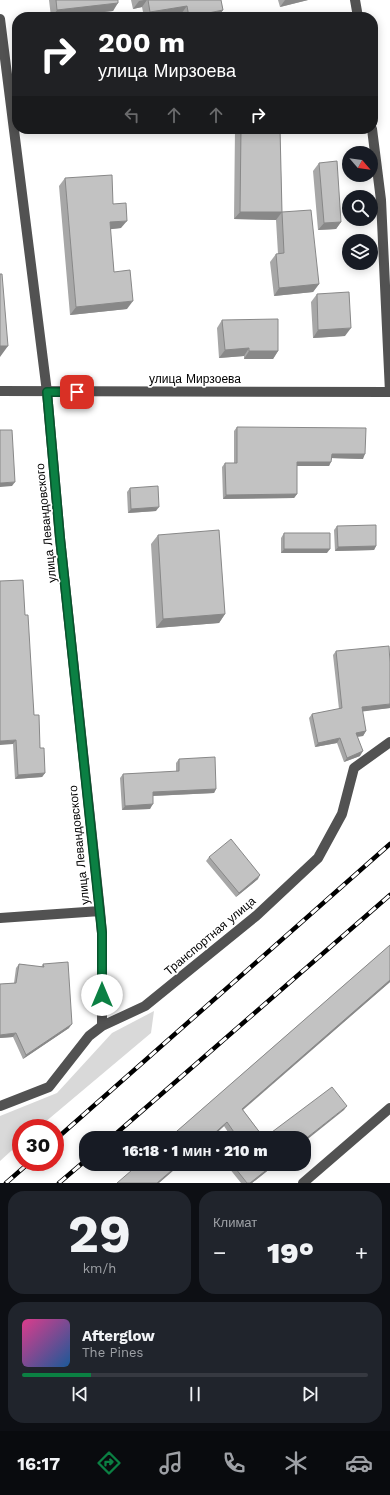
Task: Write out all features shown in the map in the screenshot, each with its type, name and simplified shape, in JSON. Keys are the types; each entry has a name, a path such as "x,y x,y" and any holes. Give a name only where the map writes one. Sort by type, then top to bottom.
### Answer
{"street":[{"path":"355,0 357,12"},
{"name":"улица Левандовского","path":"0,19 12,114"},
{"name":"улица Левандовского","path":"14,134 47,392 59,530 100,910 102,933 102,1026"},
{"path":"373,134 381,200 390,392"},
{"name":"улица Мирзоева","path":"0,391 390,392"},
{"name":"Транспортная улица","path":"0,1106 49,1087 89,1036 102,1026 145,1006 256,916 318,858 342,814 354,768 390,742"},
{"path":"0,918 100,910"},
{"path":"303,1183 390,1108"}],"shaded area":[{"path":"154,1011 151,1033 49,1119 12,1119 12,1150 0,1161 0,1116 57,1093 112,1033"}],"building":[{"path":"56,0 118,0 118,3 57,10"},
{"path":"148,0 221,0 223,10 213,12 188,12 187,6 150,12"},
{"path":"241,134 280,134 282,212 240,212"},
{"path":"337,161 341,222 324,223 319,163"},
{"path":"112,175 113,204 126,203 127,221 110,222 114,272 130,270 133,301 76,307 65,178"},
{"path":"311,210 319,284 279,288 276,254 284,253 282,212"},
{"path":"0,274 2,274 8,346 0,346"},
{"path":"349,292 351,328 318,330 317,294"},
{"path":"278,319 278,351 249,351 249,348 225,350 222,320"},
{"path":"237,427 366,428 365,454 332,454 331,462 297,462 297,494 226,495 225,463 237,463"},
{"path":"0,430 12,430 15,482 0,483"},
{"path":"158,486 159,507 131,509 130,488"},
{"path":"376,525 376,546 338,547 337,526"},
{"path":"219,530 225,614 163,619 158,535"},
{"path":"284,533 330,533 330,549 284,549"},
{"path":"23,580 25,615 28,615 34,715 39,715 40,748 44,748 45,773 18,775 16,740 0,741 0,581"},
{"path":"389,646 390,704 362,707 366,731 356,733 363,751 347,758 340,738 318,743 312,714 342,708 336,651"},
{"path":"215,757 216,789 153,792 153,804 125,806 123,774 179,771 179,759"},
{"path":"231,839 260,875 239,893 209,857"},
{"path":"390,945 390,980 242,1109 259,1131 233,1131 227,1122 217,1131 177,1131"},
{"path":"68,962 72,1024 26,1055 16,1033 0,1035 0,984 16,983 19,964 44,967 43,964"},
{"path":"332,1087 347,1106 311,1134 311,1131 273,1131"},
{"path":"131,1171 171,1171 157,1183 117,1183"},
{"path":"238,1171 265,1171 250,1183 247,1183"}],"railway":[{"path":"64,1132 390,844"},
{"path":"119,1131 390,895"},
{"path":"59,1183 79,1166"},
{"path":"6,1183 20,1171"}],"route":[{"path":"77,392 47,392 60,538 102,933 102,995"}]}
